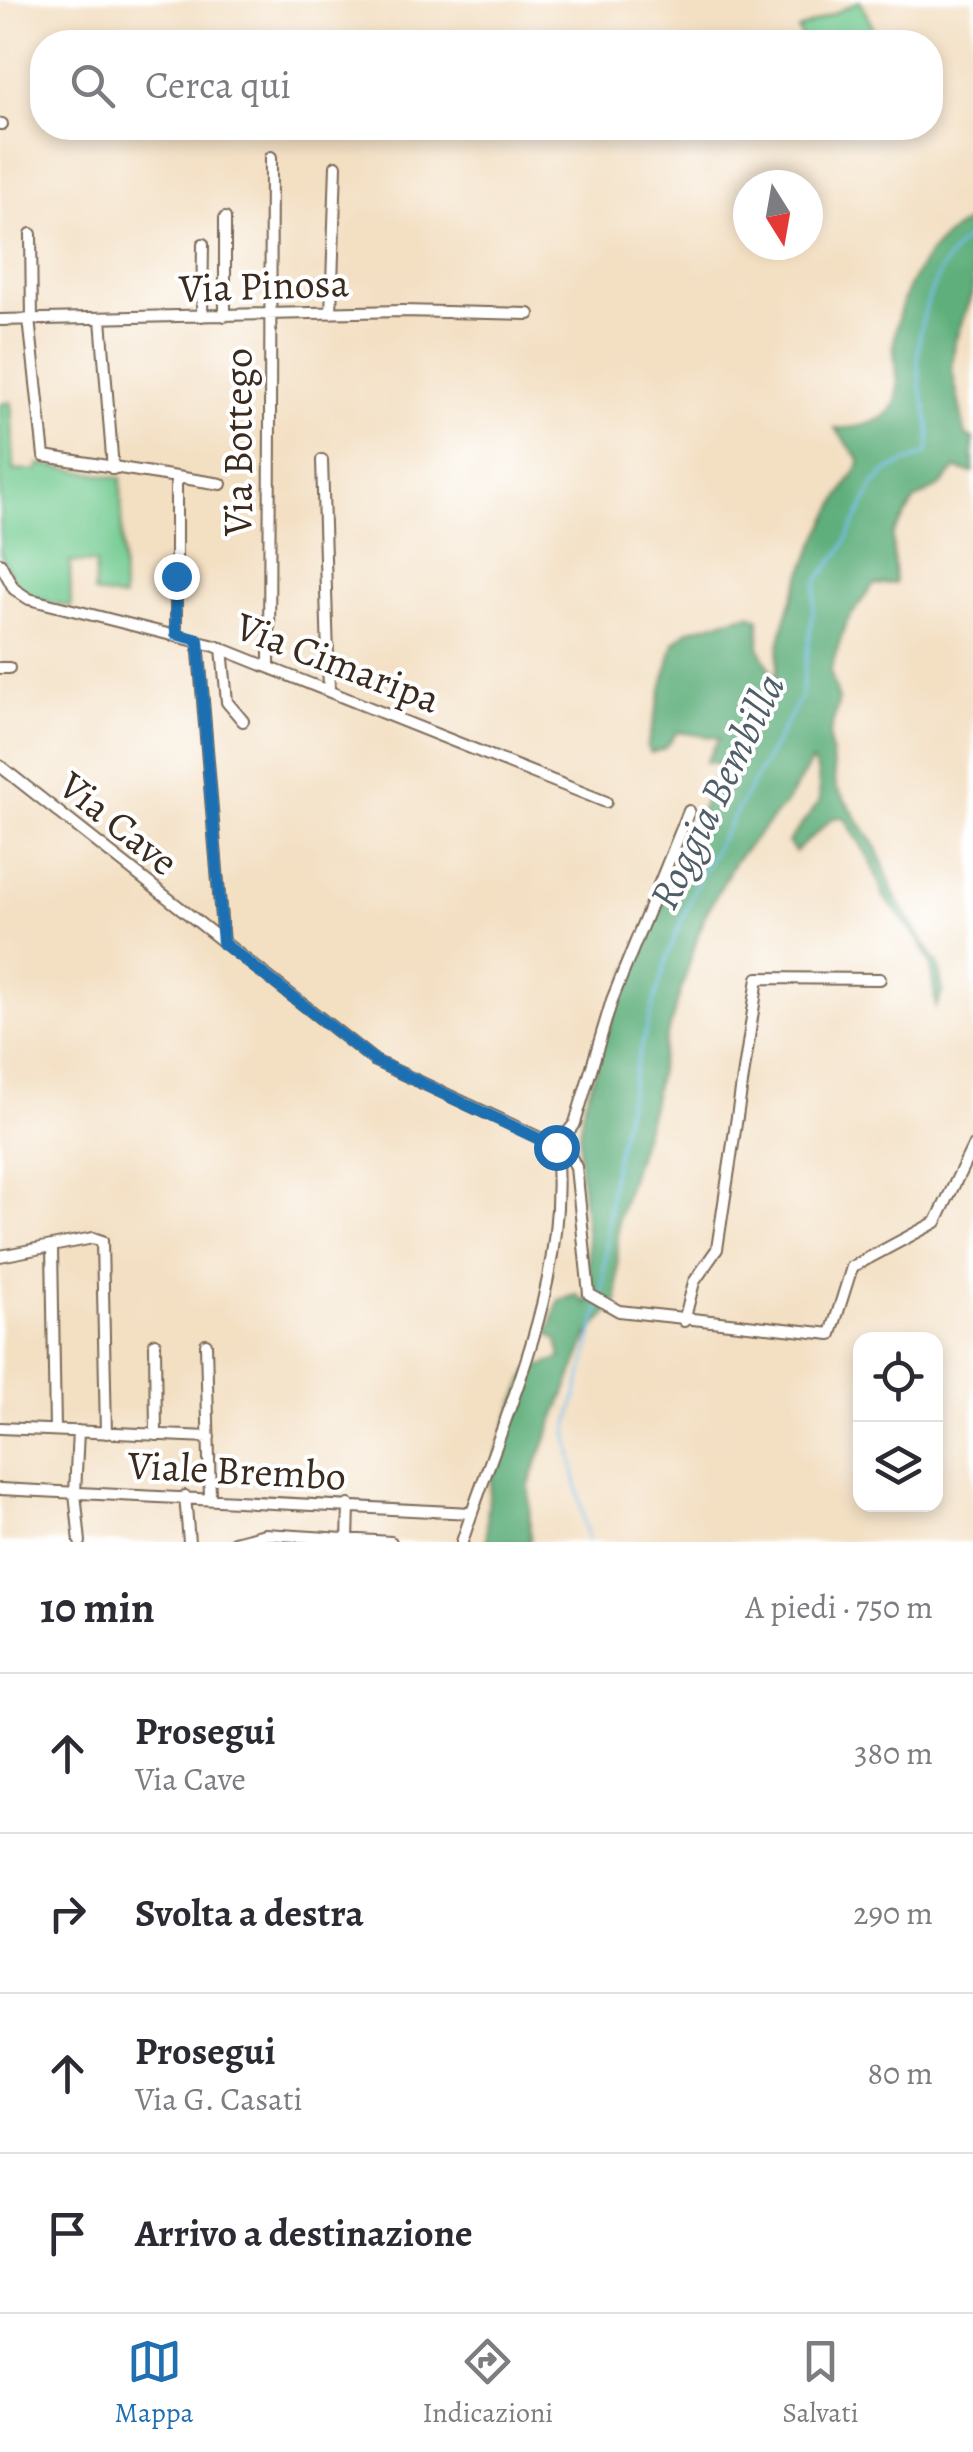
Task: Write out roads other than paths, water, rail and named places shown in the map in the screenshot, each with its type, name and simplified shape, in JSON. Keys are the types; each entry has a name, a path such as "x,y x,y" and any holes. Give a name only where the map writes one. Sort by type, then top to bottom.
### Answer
{"street":[{"name":"Via Bottego","path":"270,666 267,315 271,157"},
{"path":"331,313 336,166"},
{"path":"224,316 225,218"},
{"path":"31,234 30,320 42,454 113,469 221,484"},
{"path":"202,244 202,316"},
{"name":"Via Pinosa","path":"0,320 331,313 529,314"},
{"path":"101,319 113,469"},
{"path":"322,460 329,689"},
{"path":"176,478 176,634"},
{"name":"Via Cimaripa","path":"0,563 14,589 28,599 222,648 606,802"},
{"path":"198,640 223,943"},
{"path":"222,648 227,702 243,721"},
{"name":"Via Cave","path":"0,766 375,1061 556,1147"},
{"path":"462,1542 536,1340 550,1288 560,1192 556,1147 575,1123 622,973 689,811"},
{"path":"684,1321 694,1282 717,1249 757,980 765,975 880,979"},
{"path":"556,1147 570,1152 575,1162 588,1293 600,1304 634,1316 831,1334 852,1266 934,1224 973,1146"},
{"path":"0,1256 95,1238 102,1241 106,1433"},
{"path":"52,1246 54,1430"},
{"path":"155,1343 156,1435"},
{"path":"206,1344 210,1497"},
{"path":"0,1428 208,1437"},
{"path":"78,1432 75,1493 80,1542"},
{"name":"Viale Brembo","path":"0,1489 472,1512"},
{"path":"185,1496 189,1542"},
{"path":"348,1540 349,1505"},
{"path":"234,1542 260,1534 391,1542"}],"waterway":[{"name":"Roggia Bembilla","path":"602,1297 612,1176 636,1065 668,955 698,880 801,697 817,581 841,551 875,483 887,471 927,453 929,427 918,363 922,322 946,262 973,233"},
{"name":"Roggia Bembilla","path":"588,1542 567,1432 600,1305"}]}
